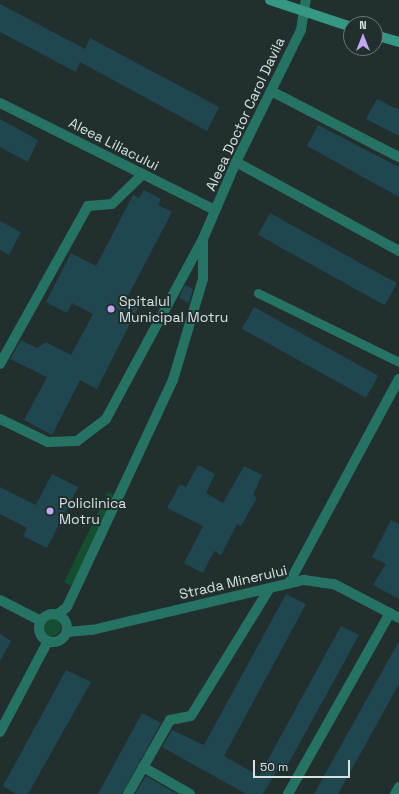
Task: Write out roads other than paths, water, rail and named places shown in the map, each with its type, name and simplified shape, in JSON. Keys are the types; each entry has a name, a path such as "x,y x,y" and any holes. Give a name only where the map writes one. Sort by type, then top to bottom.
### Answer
{"main road":[{"path":"270,0 343,24"},
{"path":"383,37 399,42"}],"street":[{"name":"Aleea Doctor Carol Davila","path":"0,419 48,442 77,441 106,419 203,239 236,162 301,30 306,12 306,0"},
{"path":"271,91 399,157"},
{"name":"Aleea Liliacului","path":"0,103 215,210"},
{"path":"236,162 399,251"},
{"path":"0,364 88,206 112,204 143,174"},
{"name":"Aleea Doctor Carol Davila","path":"58,614 67,607 173,380 203,279 203,239"},
{"path":"258,293 399,362"},
{"path":"289,583 399,380"},
{"name":"Strada Minerului","path":"67,632 92,630 289,583 319,580 334,584 394,615"},
{"path":"128,794 170,720 192,716 269,588"},
{"path":"0,600 41,621"},
{"path":"50,614 58,614 67,622 67,632 57,642 48,641 40,633 41,621 50,614"},
{"path":"288,794 394,615"},
{"path":"0,732 48,641"},
{"path":"143,767 190,794"},
{"path":"395,794 399,786"}],"place":[{"name":"Spitalul Municipal Motru","path":"111,309"},
{"name":"Policlinica Motru","path":"50,511"}]}
